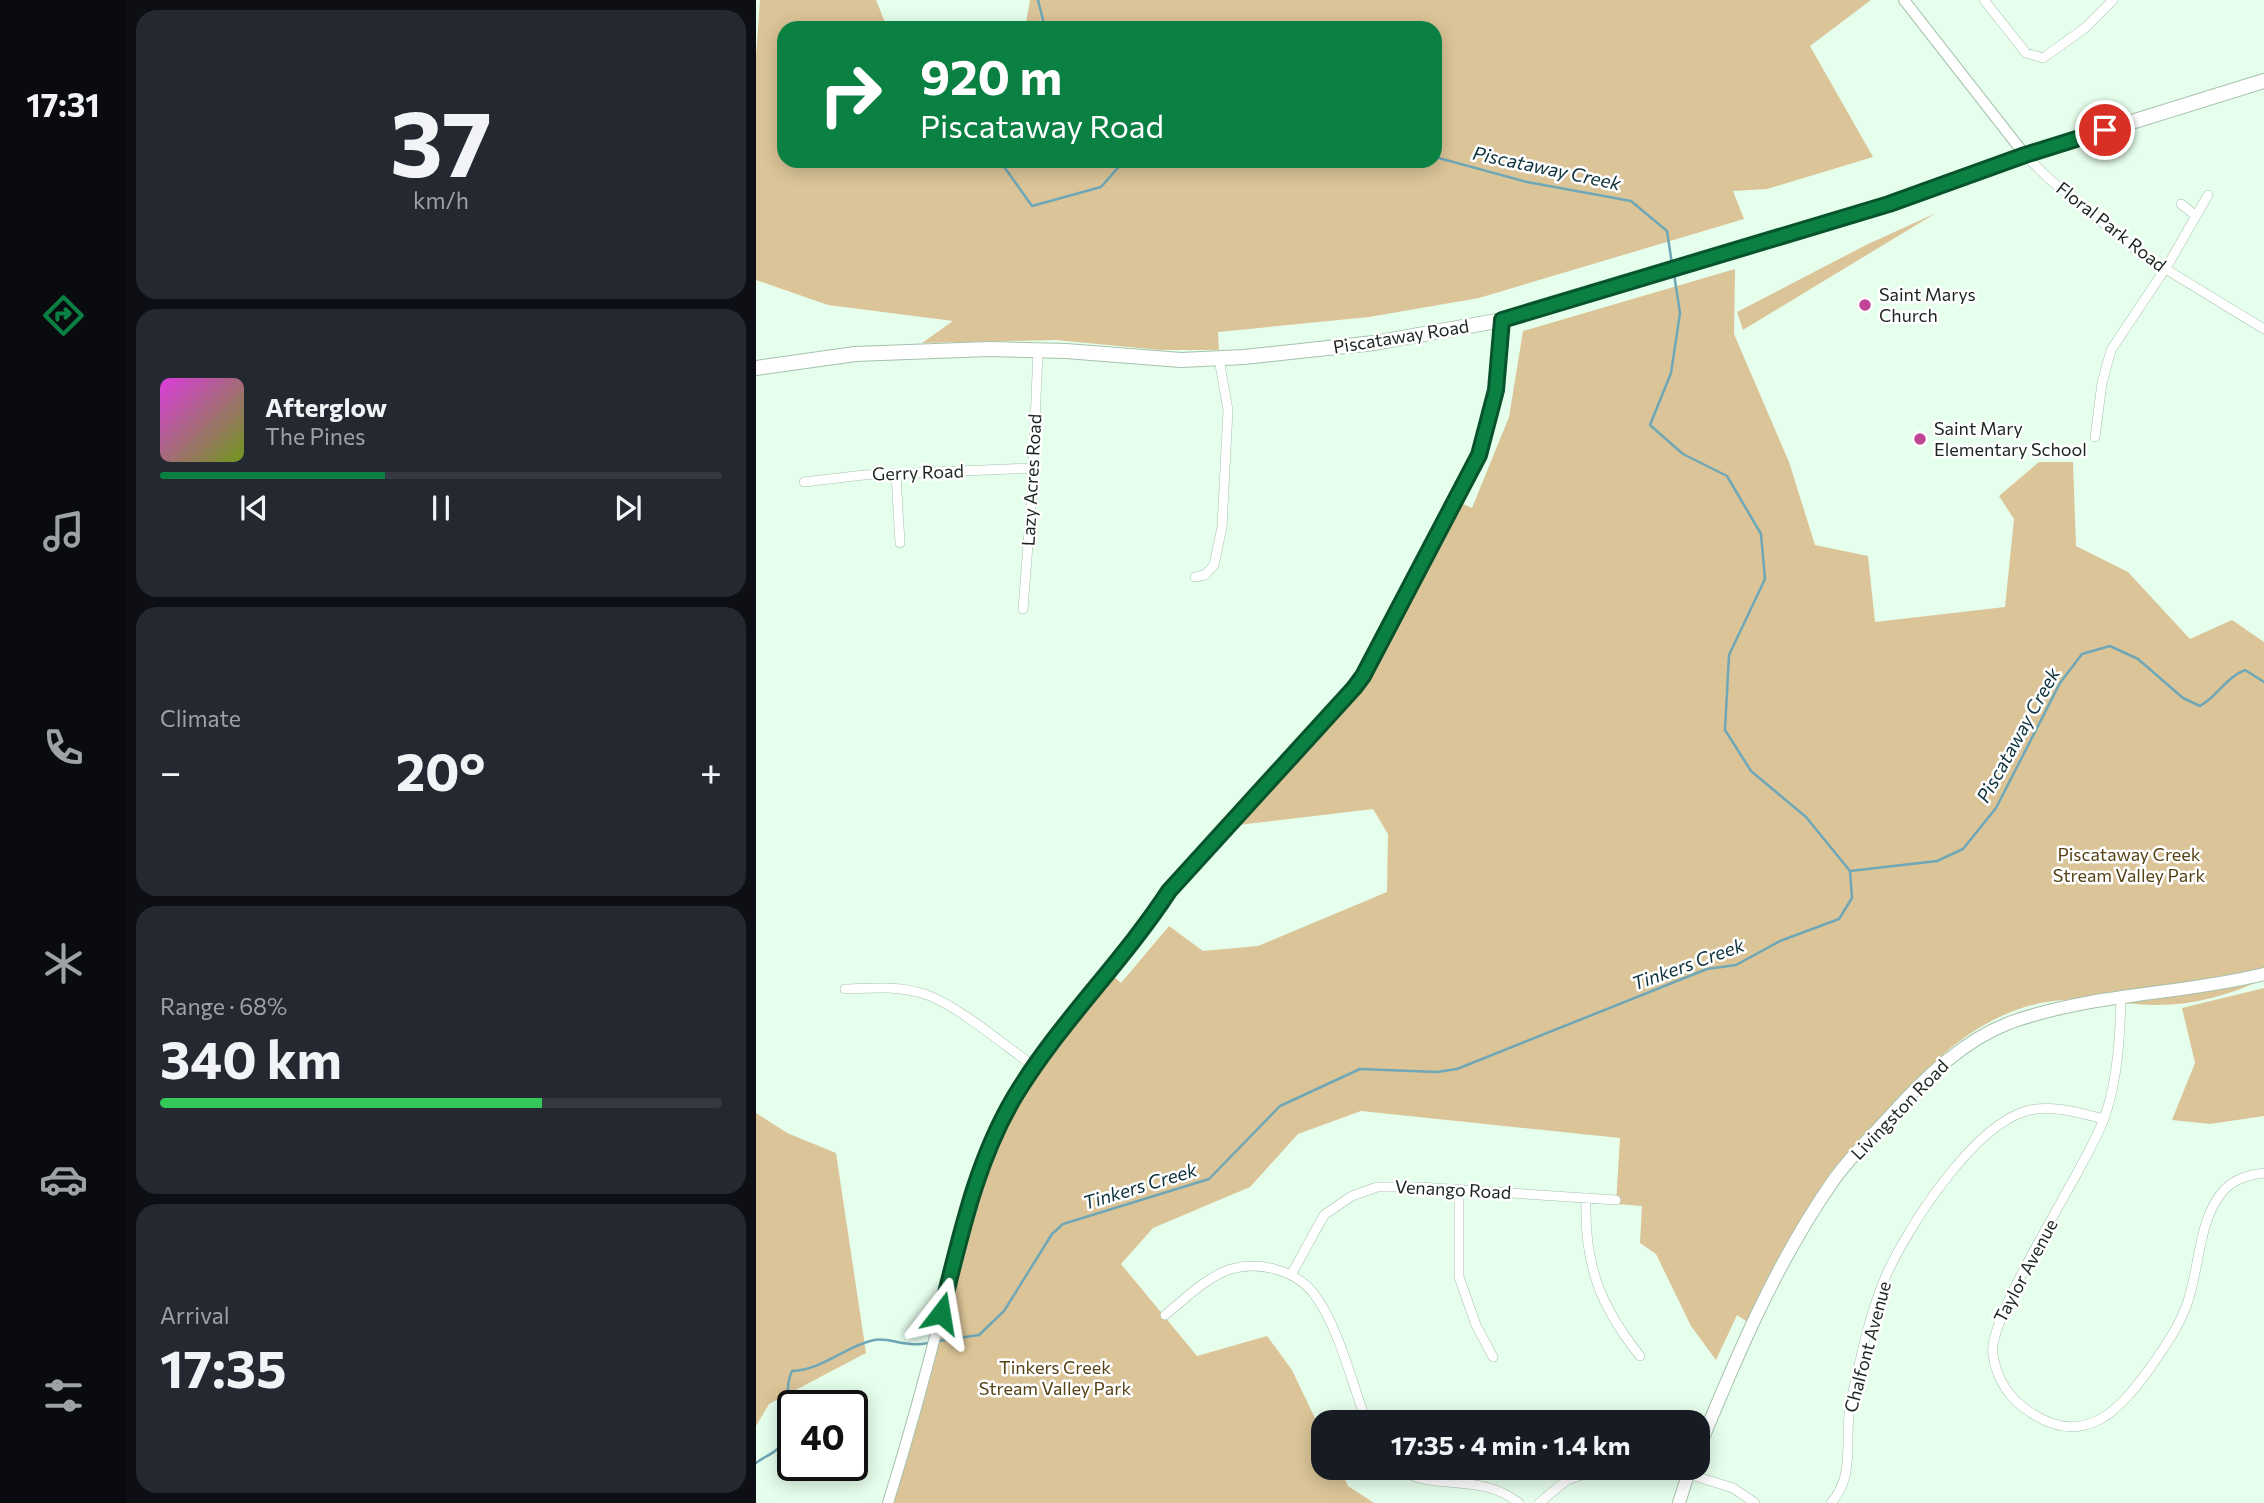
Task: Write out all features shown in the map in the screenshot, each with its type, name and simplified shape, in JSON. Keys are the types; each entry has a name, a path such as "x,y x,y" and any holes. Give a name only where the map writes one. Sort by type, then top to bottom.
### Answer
{"main road":[{"name":"Piscataway Road","path":"756,368 855,354 1038,350 1181,360 1219,359 1374,343 1502,320 1889,204 2025,155 2264,81"},
{"name":"Livingston Road","path":"1710,1421 1748,1330 1808,1220 1834,1179 1904,1101 1944,1062 1993,1030 2032,1016 2121,996 2207,986 2264,974"},
{"path":"1679,1503 1686,1480"}],"street":[{"name":"Floral Park Road","path":"1904,0 2025,155 2109,230 2163,269 2264,329"},
{"path":"1984,0 2026,53 2043,58 2085,28 2113,0"},
{"path":"2095,437 2109,356 2208,195"},
{"path":"2181,204 2196,216"},
{"path":"888,1503 966,1214 1002,1119 1035,1067 1151,920 1169,891 1363,676 1479,455 1496,390 1502,320"},
{"name":"Lazy Acres Road","path":"1023,609 1038,350"},
{"path":"1195,577 1205,575 1214,565 1222,527 1228,410 1219,359"},
{"name":"Gerry Road","path":"804,482 864,475 1033,468"},
{"path":"896,475 900,542"},
{"path":"845,989 887,987 920,993 942,1003 1035,1067"},
{"name":"Taylor Avenue","path":"2121,996 2118,1062 2104,1119 2002,1315 1993,1339 1994,1365 2009,1394 2023,1408 2054,1423 2093,1423 2108,1416 2126,1402 2180,1320 2189,1298 2208,1222 2221,1195 2241,1179 2264,1173"},
{"name":"Chalfont Avenue","path":"1831,1503 1841,1490 1847,1473 1849,1413 1878,1300 1896,1256 1925,1209 1975,1143 2010,1118 2044,1109 2104,1119"},
{"name":"Venango Road","path":"1291,1275 1324,1215 1352,1196 1386,1186 1616,1200"},
{"path":"1458,1189 1459,1276 1476,1325 1493,1357"},
{"path":"1586,1198 1586,1243 1591,1270 1612,1315 1640,1356"},
{"path":"1165,1315 1198,1289 1230,1270 1246,1266 1269,1268 1291,1275 1314,1294 1324,1312 1362,1410"},
{"path":"1710,1479 1733,1488 1755,1503"},
{"path":"1426,1480 1461,1481 1485,1486 1519,1503"},
{"path":"1539,1503 1567,1480"}],"green space":[{"path":"760,0 876,0 885,21 777,21 777,168 1442,168 1442,21 1026,21 1030,0 1871,0 1810,46 1873,157 1767,189 1733,191 1744,219 1479,298 1369,317 1218,332 1219,350 1160,350 1056,340 922,343 953,321 828,305 756,280 756,56"},
{"path":"1936,213 1743,330 1737,312 1866,245"},
{"path":"1735,269 1734,334 1789,462 1815,545 1868,556 1875,622 2005,607 2014,519 1999,496 2039,462 2073,462 2076,546 2128,572 2190,639 2232,620 2264,642 2264,979 2223,995 2181,1004 2073,1000 2046,1002 1998,1018 1952,1047 1911,1086 1872,1131 1837,1181 1749,1323 1737,1315 1716,1360 1691,1326 1656,1254 1640,1243 1642,1206 1616,1204 1620,1138 1361,1111 1298,1134 1250,1187 1153,1228 1121,1264 1197,1356 1267,1336 1292,1370 1311,1410 1311,1480 1345,1480 1348,1486 1374,1503 888,1503 990,1153 1021,1089 1110,973 1121,983 1169,926 1203,951 1258,946 1387,892 1388,834 1373,809 1238,825 1235,823 1336,717 1363,683 1461,503 1472,508 1509,417 1523,331"},
{"path":"2264,988 2264,1116 2210,1124 2172,1120 2195,1063 2182,1008"},
{"path":"756,1113 787,1133 836,1153 866,1353 796,1390 777,1390 777,1400 769,1404 756,1426"}],"waterway":[{"name":"Piscataway Creek","path":"1038,0 1043,21"},
{"name":"Piscataway Creek","path":"1442,159 1527,182 1631,201 1667,231 1672,264"},
{"name":"Piscataway Creek","path":"1005,168 1032,206 1101,187 1118,168"},
{"name":"Piscataway Creek","path":"1674,274 1680,313 1671,373 1650,425 1683,454 1727,476 1761,534 1765,579 1729,655 1725,730 1751,771 1806,817 1850,871"},
{"name":"Piscataway Creek","path":"1850,871 1937,861 1963,849 1996,808 2060,683 2082,654 2110,646 2138,659 2183,698 2200,706 2245,670 2264,682"},
{"name":"Tinkers Creek","path":"938,1341 979,1335 1004,1311 1052,1234 1063,1224 1209,1179 1280,1106 1360,1069 1437,1072 1457,1069 1707,969 1736,965 1780,941 1839,919 1852,898 1850,871"},
{"name":"Tinkers Creek","path":"756,1463 777,1450 786,1434 788,1388 792,1371 814,1367 853,1347 874,1340 928,1343"}],"place":[{"name":"Saint Marys Church","path":"1865,305"},
{"name":"Saint Mary Elementary School","path":"1920,439"}],"route":[{"path":"941,1313 977,1180 1002,1119 1016,1095 1057,1035 1151,920 1169,891 1363,676 1479,455 1496,390 1502,320 1889,204 2025,155 2105,130"}],"park label":[{"name":"Piscataway Creek Stream Valley Park","path":"2129,865"},
{"name":"Tinkers Creek Stream Valley Park","path":"1055,1378"}]}
